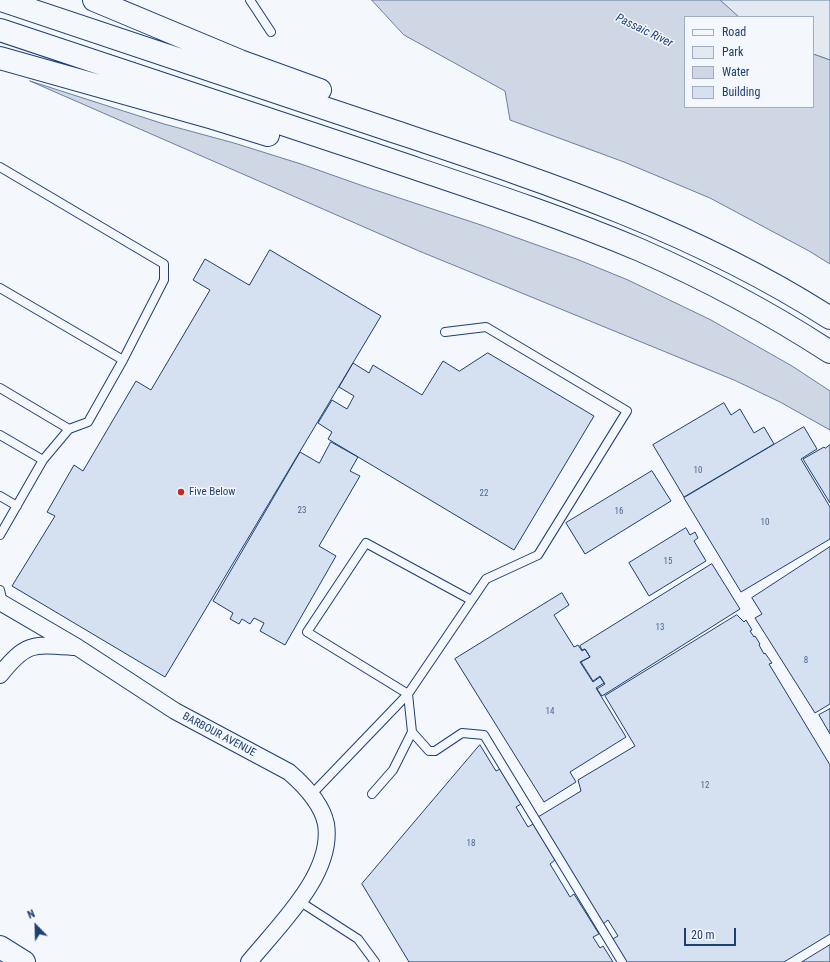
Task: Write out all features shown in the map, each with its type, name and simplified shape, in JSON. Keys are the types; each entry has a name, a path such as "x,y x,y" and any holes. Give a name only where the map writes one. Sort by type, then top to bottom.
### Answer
{"main road":[{"path":"1,0 501,167 601,203"},
{"path":"94,0 294,82 418,123 480,147 601,203 667,231 740,266 830,318"},
{"path":"0,30 492,194 591,230 669,263 727,291 770,315 830,352"},
{"path":"0,58 213,118 457,196 591,230"},
{"path":"0,947 24,962"}],"street":[{"name":"BARBOUR AVENUE","path":"1,598 175,711 289,772 304,785 311,794 326,823 326,847 318,872 304,895 249,962"},
{"path":"0,675 11,660 36,645 76,647"}],"lane":[{"path":"250,0 271,32"},
{"path":"0,167 164,264 164,280 123,360 88,422 69,429 43,460 0,535"},
{"path":"0,288 123,360"},
{"path":"311,794 408,694 486,579 538,555 627,411 486,327 445,332"},
{"path":"0,388 69,429"},
{"path":"0,435 43,460"},
{"path":"0,496 17,506"},
{"path":"408,694 307,632 366,543 471,600"},
{"path":"372,794 393,770 412,732 408,694"},
{"path":"412,732 429,751 435,751 462,733 484,735 622,962"},
{"path":"299,901 358,939 375,962"}],"green space":[{"path":"720,0 830,0 830,60 814,54 814,16 738,16"}],"water":[{"name":"Passaic River","path":"372,0 720,0 738,16 684,16 684,108 814,108 814,54 830,60 830,264 809,251 710,198 624,162 510,120 505,91 404,35"},
{"path":"30,81 164,124 234,143 301,164 481,225 579,260 628,280 711,320 792,366 830,391 830,430 780,402 734,380 419,251"}],"building":[{"path":"270,250 381,316 165,677 12,586 55,516 47,512 74,465 83,471 136,381 151,390 210,290 193,280 205,259 249,285"},
{"path":"488,353 594,416 514,550 328,439 332,432 318,423 332,400 347,409 354,396 339,387 353,363 369,373 373,365 422,395 443,361 459,371"},
{"path":"724,403 731,415 740,409 754,433 764,427 774,444 684,497 653,445"},
{"path":"804,427 817,449 801,459 830,507 830,539 741,592 684,498"},
{"path":"331,442 358,457 350,471 360,476 319,546 336,556 285,645 260,631 264,623 254,618 250,624 242,619 239,624 230,619 233,613 213,601 300,452 319,463"},
{"path":"830,445 830,503 803,459"},
{"path":"652,471 671,501 585,554 566,523"},
{"path":"686,528 690,535 695,532 698,538 694,541 706,561 649,596 629,563"},
{"path":"830,547 830,704 815,713 755,618 762,614 752,598"},
{"path":"712,564 740,609 602,696 597,689 605,684 600,676 593,681 581,662 590,657 585,649 582,650 580,646"},
{"path":"562,593 569,605 554,615 574,647 578,645 582,651 585,649 590,657 580,662 593,682 600,677 604,683 596,688 626,737 570,772 576,782 544,802 455,659"},
{"path":"737,615 744,622 746,620 752,630 750,631 760,644 759,645 764,654 765,653 772,663 769,664 830,765 830,934 784,962 624,962 611,940 618,936 608,920 603,924 538,817 581,791 578,780 635,746 605,696"},
{"path":"830,709 830,734 819,715"},
{"path":"480,745 496,771 500,769 521,804 516,807 528,827 533,824 555,860 550,864 570,897 574,894 599,934 593,937 600,948 603,946 613,962 409,962 362,884"},
{"path":"830,945 830,962 802,962"}],"place":[{"name":"Five Below","path":"181,492"}]}
